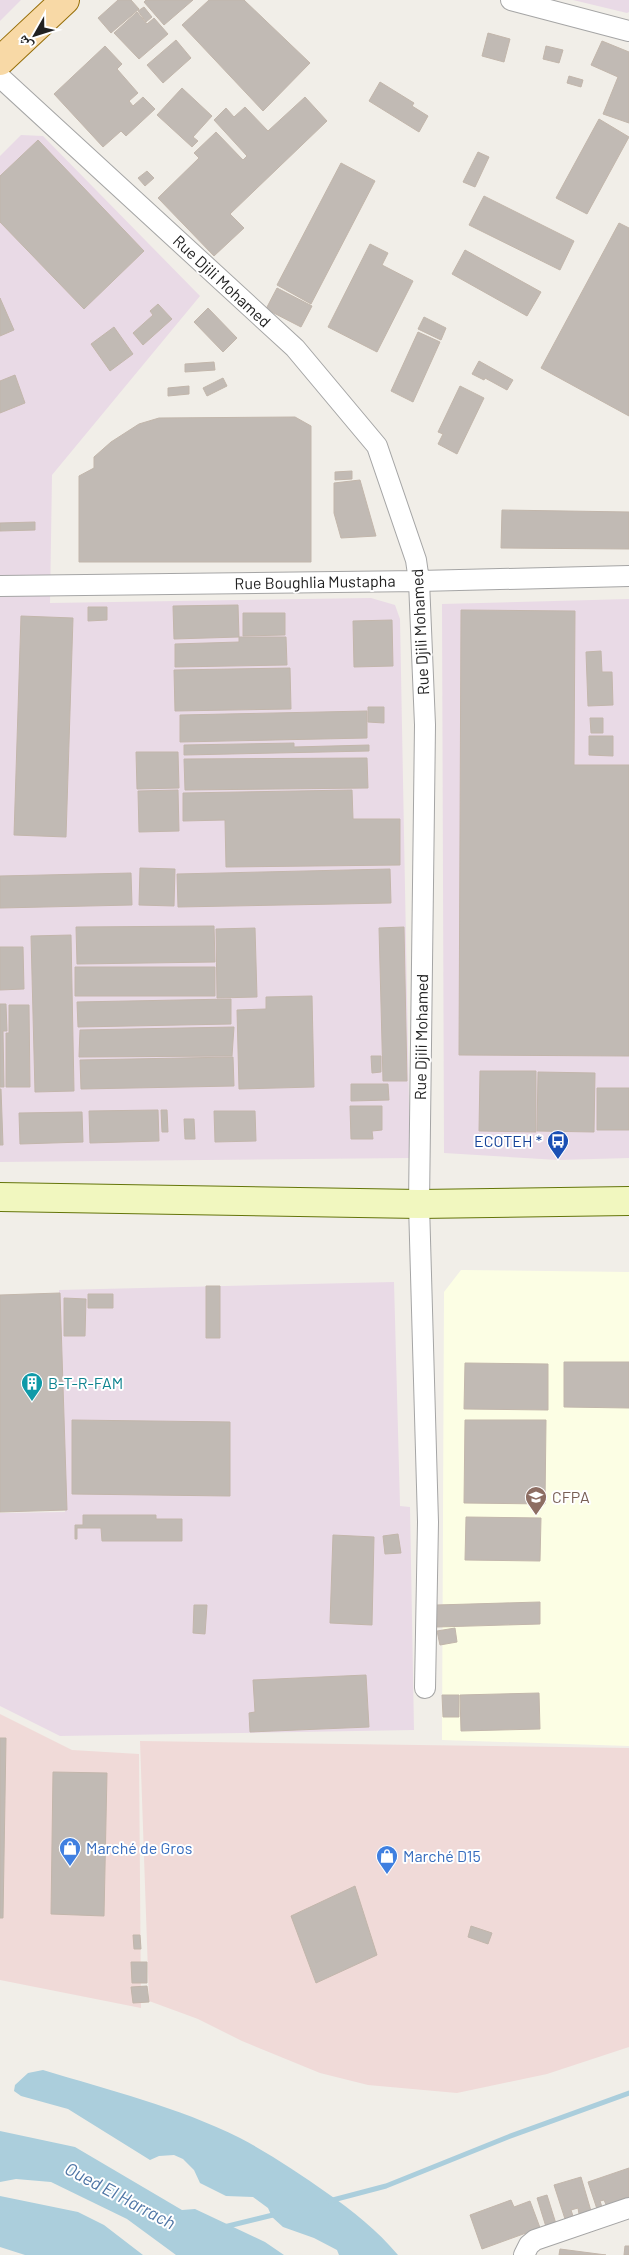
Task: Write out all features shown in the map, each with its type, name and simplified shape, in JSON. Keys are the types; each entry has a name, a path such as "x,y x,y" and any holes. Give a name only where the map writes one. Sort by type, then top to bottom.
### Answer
{"main road":[{"path":"0,62 65,0"},
{"path":"0,1197 419,1204 629,1201"}],"street":[{"path":"511,0 629,32"},
{"name":"Rue Djili Mohamed","path":"0,77 295,348 377,446 416,560 419,581 424,726 419,1204 428,1522 425,1688"},
{"name":"Rue Boughlia Mustapha","path":"0,586 419,581 629,576"},
{"path":"524,2255 529,2245 535,2240 629,2208"}],"shaded area":[{"path":"0,0 21,0 0,21"},
{"path":"573,0 629,0 629,12 627,13"},
{"path":"21,135 43,136 200,296 52,475 50,603 371,598 395,605 400,619 410,1158 0,1162 0,156"},
{"path":"629,599 629,1158 558,1160 444,1153 442,604"},
{"name":"CFPA","path":"461,1270 629,1272 629,1746 442,1740 444,1292"},
{"path":"394,1282 400,1506 410,1507 414,1730 60,1736 0,1706 0,1513 65,1512 59,1290"},
{"name":"Marché de Gros","path":"0,1714 72,1750 139,1754 141,2008 0,1980"},
{"name":"Marché D15","path":"140,1741 629,1748 629,2047 547,2074 457,2093 368,2085 320,2073 242,2041 198,2019 149,2001"}],"water":[{"path":"43,2070 168,2108 240,2138 284,2164 346,2207 373,2229 398,2255 339,2255 337,2250 314,2238 283,2227 272,2217 268,2208 253,2197 226,2196 200,2183 194,2170 183,2159 174,2155 159,2156 150,2160 68,2109 21,2096 14,2091 15,2085 28,2073"},
{"name":"Oued El Harrach","path":"0,2131 75,2147 182,2210 195,2209 265,2242 284,2255 176,2255 127,2219 51,2182 16,2179 0,2182"},
{"path":"0,2196 78,2212 104,2225 143,2255 25,2255 0,2247"}],"building":[{"path":"118,0 131,0 139,9 111,33 98,18"},
{"path":"146,0 193,0 164,25 144,2"},
{"path":"209,0 244,0 310,63 263,111 182,25"},
{"path":"144,7 152,17 146,22 138,11"},
{"path":"137,12 147,24 154,18 168,34 139,59 114,33"},
{"path":"488,33 510,39 504,62 482,56"},
{"path":"176,40 191,58 163,83 147,65"},
{"path":"602,41 629,52 629,123 603,114 618,77 591,65"},
{"path":"105,46 122,64 117,69 138,93 129,101 133,106 143,97 155,109 126,136 121,131 103,147 54,94"},
{"path":"546,46 563,50 559,63 543,59"},
{"path":"569,76 583,80 581,87 567,83"},
{"path":"380,82 414,103 412,106 428,116 419,132 369,101"},
{"path":"182,88 212,116 193,137 198,141 192,147 157,115"},
{"path":"305,97 327,121 230,214 244,228 214,256 158,198 199,158 194,153 216,132 243,160 247,156 214,120 226,108 234,117 245,107 268,131"},
{"path":"599,119 629,137 587,214 556,198"},
{"path":"38,140 144,251 84,309 0,222 0,176"},
{"path":"478,152 489,157 475,187 463,182"},
{"path":"341,163 375,181 311,304 277,285"},
{"path":"147,171 154,178 145,186 138,178"},
{"path":"484,196 574,241 560,270 469,225"},
{"path":"619,223 629,228 629,416 541,368"},
{"path":"370,244 388,253 382,265 413,281 377,352 328,327"},
{"path":"465,250 541,292 527,316 452,274"},
{"path":"277,288 312,306 301,327 266,309"},
{"path":"0,298 14,330 0,336"},
{"path":"158,304 172,319 143,345 133,333 153,315 150,311"},
{"path":"208,308 237,338 223,352 194,322"},
{"path":"424,317 446,328 441,340 418,329"},
{"path":"114,327 133,354 110,371 91,344"},
{"path":"418,332 440,342 413,402 391,391"},
{"path":"479,361 513,380 507,390 485,378 484,380 472,374"},
{"path":"214,362 215,370 185,372 185,364"},
{"path":"15,375 25,403 0,413 0,381"},
{"path":"223,378 227,386 207,396 203,388"},
{"path":"189,386 189,394 168,396 168,388"},
{"path":"460,386 484,398 457,454 438,444 443,434 438,432"},
{"path":"295,417 311,426 311,562 79,562 79,476 94,468 94,457 111,442 139,424 159,418"},
{"path":"352,471 352,479 335,480 335,472"},
{"path":"360,480 376,536 341,538 334,513 334,483"},
{"path":"502,510 629,512 629,549 501,548"},
{"path":"35,522 35,530 0,531 0,523"},
{"path":"238,605 239,637 174,639 173,606"},
{"path":"88,607 107,607 107,620 88,621"},
{"path":"461,610 575,611 574,765 629,765 629,1056 459,1055"},
{"path":"243,613 285,613 285,635 243,636"},
{"path":"21,616 73,618 66,837 14,835"},
{"path":"392,620 393,666 354,667 353,621"},
{"path":"239,637 286,637 287,665 175,667 175,644 239,642"},
{"path":"601,651 602,672 612,672 613,705 588,706 586,652"},
{"path":"290,668 291,709 175,711 174,670"},
{"path":"368,707 384,707 384,723 368,722"},
{"path":"367,711 367,738 180,742 180,715"},
{"path":"590,718 603,718 603,733 591,733"},
{"path":"589,736 613,736 613,756 589,755"},
{"path":"294,743 294,747 369,745 369,751 184,755 184,745"},
{"path":"136,752 178,752 179,788 137,789"},
{"path":"367,758 368,788 185,790 184,759"},
{"path":"178,790 179,831 139,832 138,791"},
{"path":"352,790 353,819 400,819 400,865 226,867 225,820 183,821 183,793"},
{"path":"140,868 175,869 174,906 139,905"},
{"path":"390,869 391,903 178,907 177,874"},
{"path":"131,873 132,905 0,908 0,876"},
{"path":"214,926 215,962 77,964 76,927"},
{"path":"404,927 407,1081 383,1081 379,928"},
{"path":"255,928 257,997 217,998 216,929"},
{"path":"71,935 74,1091 35,1092 31,936"},
{"path":"0,947 23,947 24,989 0,990"},
{"path":"75,967 215,967 215,996 75,996"},
{"path":"312,996 314,1087 239,1089 237,1010 266,1009 266,997"},
{"path":"231,999 231,1024 78,1027 77,1002"},
{"path":"0,1004 6,1004 7,1031 3,1031 4,1087 0,1087"},
{"path":"9,1005 29,1005 30,1087 6,1087 6,1033 9,1033"},
{"path":"234,1027 232,1056 79,1057 80,1030"},
{"path":"371,1056 381,1056 381,1072 372,1073"},
{"path":"233,1057 234,1086 81,1089 80,1060"},
{"path":"480,1071 536,1071 536,1132 479,1131"},
{"path":"538,1072 595,1073 594,1132 537,1131"},
{"path":"351,1084 388,1084 389,1100 351,1101"},
{"path":"597,1088 629,1088 629,1130 597,1130"},
{"path":"1,1089 3,1145 0,1145"},
{"path":"350,1106 382,1106 382,1130 372,1131 373,1139 351,1139"},
{"path":"158,1110 159,1141 90,1143 89,1111"},
{"path":"161,1110 167,1110 168,1132 162,1132"},
{"path":"214,1111 255,1111 256,1141 215,1142"},
{"path":"82,1112 83,1142 20,1144 19,1113"},
{"path":"184,1119 194,1119 195,1139 185,1139"},
{"path":"206,1286 220,1286 220,1338 206,1338"},
{"name":"B-T-R-FAM","path":"60,1293 67,1510 0,1512 0,1295"},
{"path":"88,1294 113,1294 113,1308 88,1308"},
{"path":"64,1298 86,1299 85,1336 64,1336"},
{"path":"564,1362 629,1362 629,1408 564,1407"},
{"path":"465,1363 548,1364 548,1410 464,1409"},
{"path":"72,1420 230,1422 230,1496 72,1494"},
{"path":"465,1420 546,1420 545,1504 464,1503"},
{"path":"83,1515 156,1515 156,1519 182,1519 182,1541 102,1541 101,1528 77,1528 77,1539 75,1539 75,1525 83,1525"},
{"path":"466,1517 541,1518 540,1561 465,1560"},
{"path":"398,1534 401,1553 385,1554 383,1536"},
{"path":"333,1535 374,1537 372,1625 330,1623"},
{"path":"540,1602 540,1624 437,1627 436,1605"},
{"path":"194,1605 207,1605 205,1634 193,1633"},
{"path":"455,1628 457,1642 440,1645 437,1631"},
{"path":"366,1675 369,1727 250,1732 249,1713 255,1712 253,1680"},
{"path":"539,1693 540,1729 461,1731 460,1695"},
{"path":"442,1695 459,1695 459,1717 443,1717"},
{"path":"0,1738 6,1738 3,1918 0,1918"},
{"path":"53,1772 107,1773 104,1916 51,1914"},
{"path":"355,1886 377,1955 316,1983 291,1916"},
{"path":"471,1926 492,1933 488,1944 468,1937"},
{"path":"133,1935 140,1935 141,1949 134,1949"},
{"path":"131,1962 147,1962 147,1983 132,1983"},
{"path":"147,1986 149,2002 133,2003 131,1987"},
{"path":"629,2168 629,2202 608,2209 604,2200 600,2201 603,2210 598,2212 588,2182"},
{"path":"581,2177 591,2211 579,2214 578,2208 571,2210 573,2216 565,2219 554,2185"},
{"path":"547,2195 557,2227 547,2230 537,2198"},
{"path":"511,2200 514,2207 530,2201 542,2233 527,2239 526,2233 482,2249 470,2215"},
{"path":"625,2246 629,2246 629,2255 624,2255"},
{"path":"560,2249 606,2255 559,2255"}],"waterway":[{"path":"329,2201 386,2186 508,2137 629,2093"},
{"path":"224,2227 277,2214"}],"place":[{"name":"ECOTEH *","path":"558,1160"},
{"name":"B-T-R-FAM","path":"32,1402"},
{"name":"CFPA","path":"536,1516"},
{"name":"Marché de Gros","path":"70,1867"},
{"name":"Marché D15","path":"387,1875"}]}
